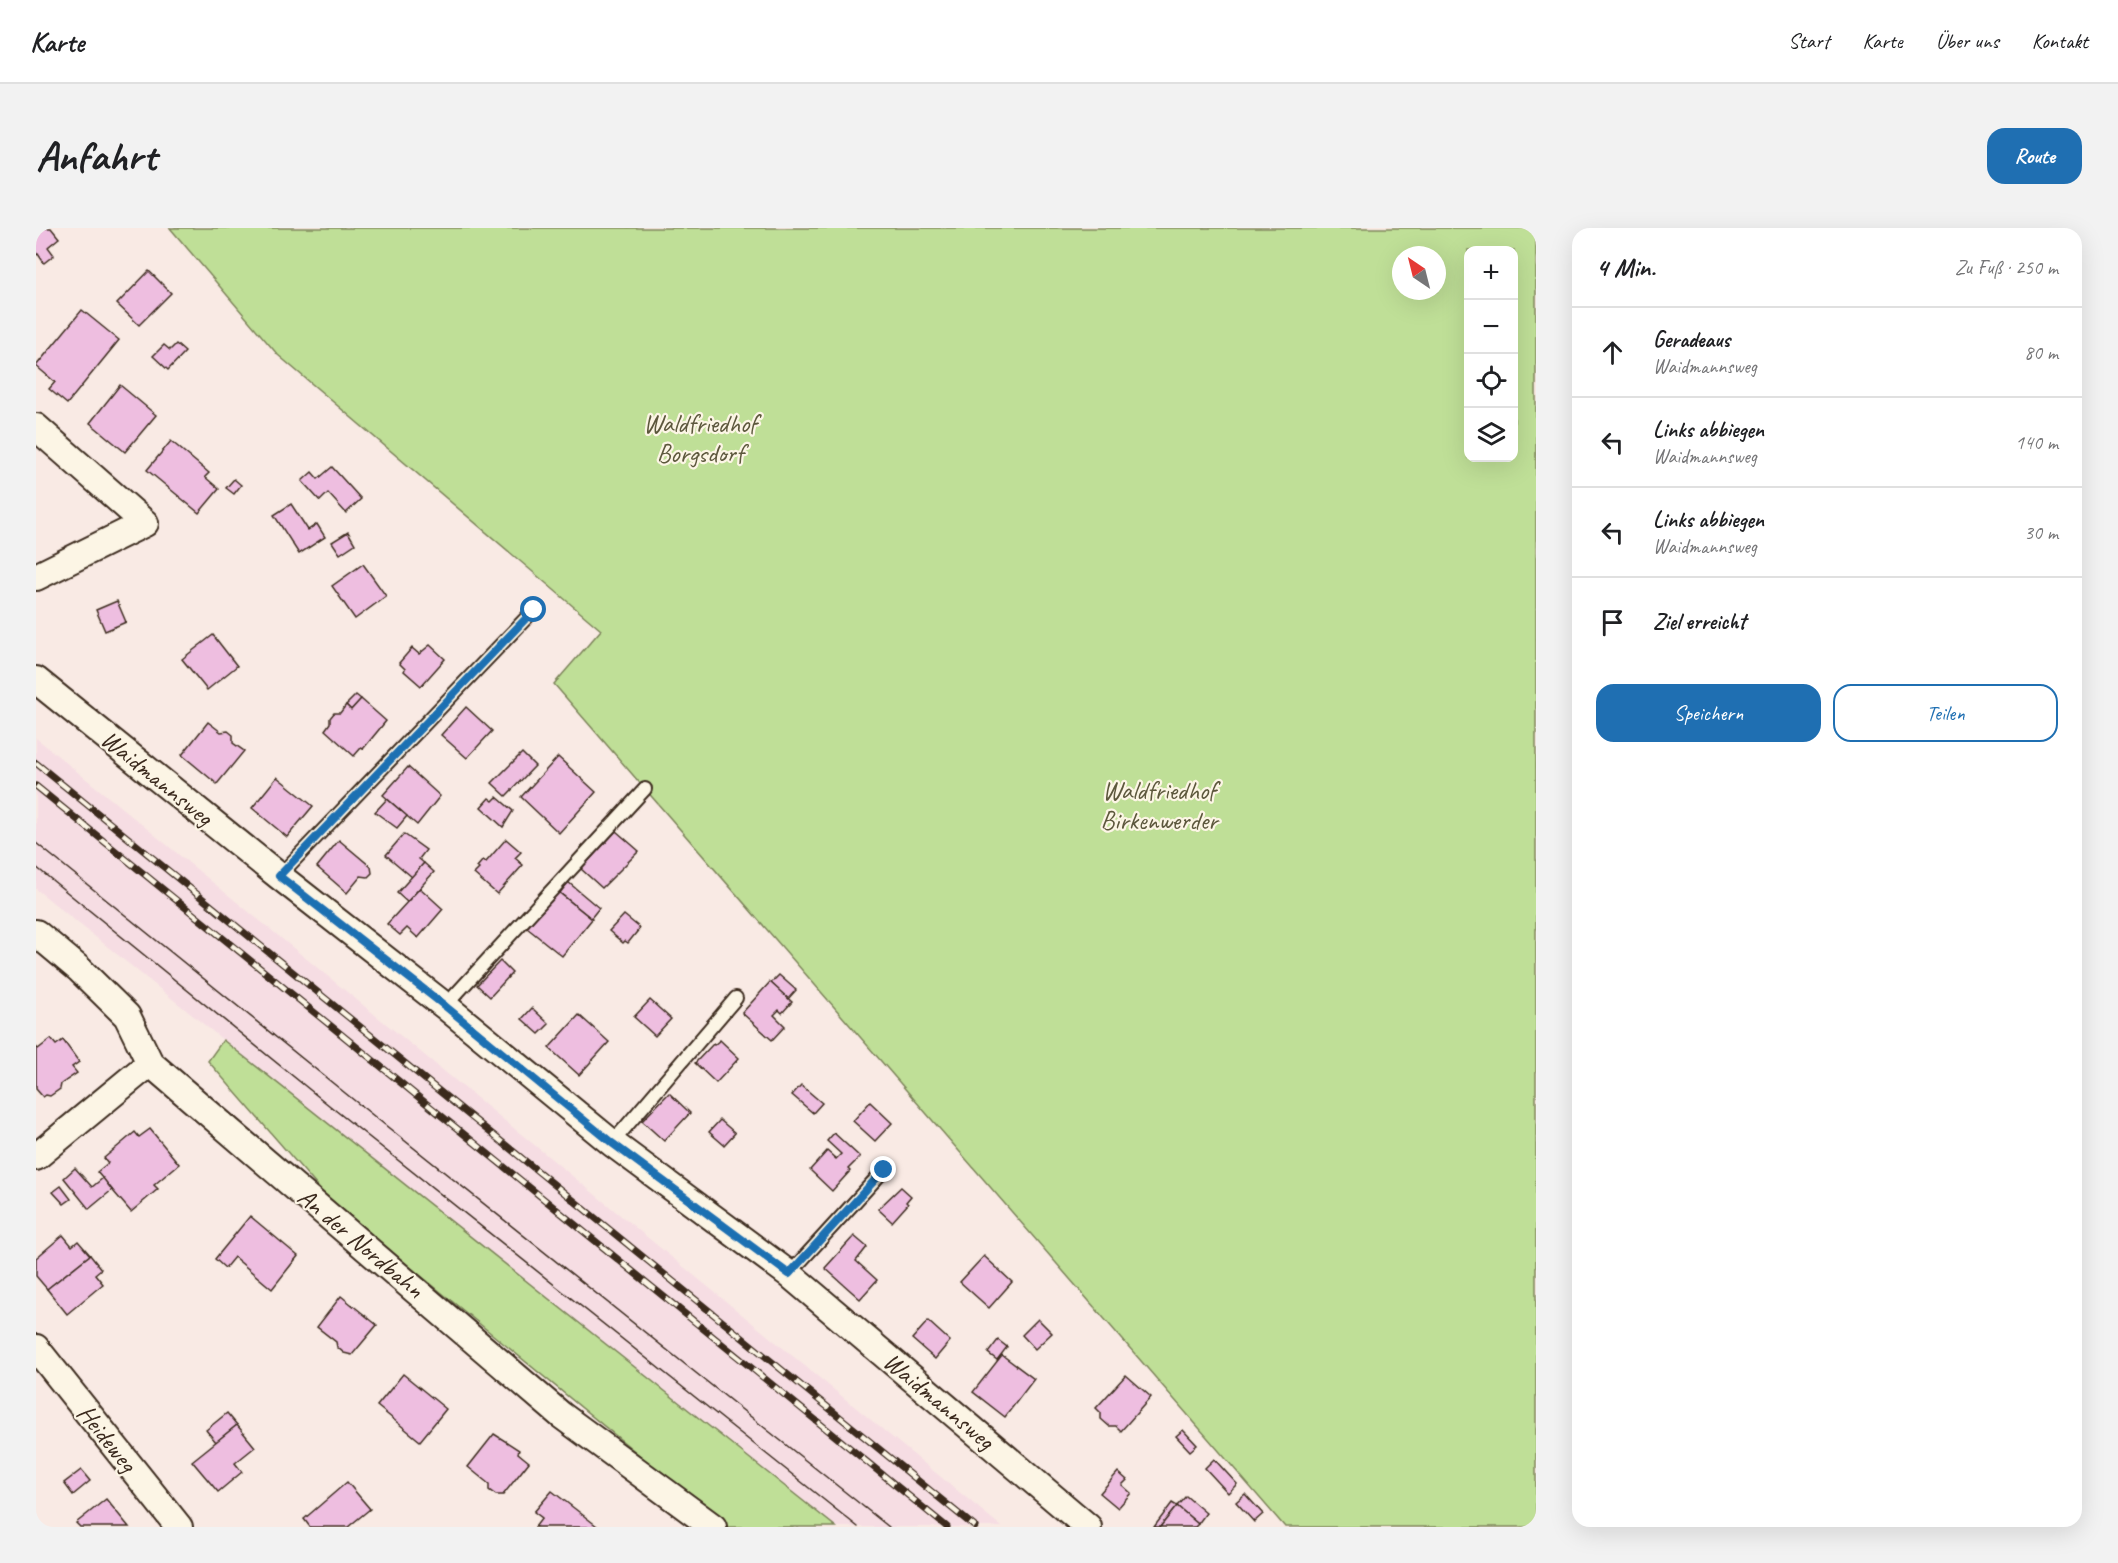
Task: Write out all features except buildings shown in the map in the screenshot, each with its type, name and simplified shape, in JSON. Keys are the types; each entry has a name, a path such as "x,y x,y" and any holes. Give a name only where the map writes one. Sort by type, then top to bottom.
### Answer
{"street":[{"path":"36,428 145,523 36,577"},
{"name":"Waidmannsweg","path":"36,680 279,876 445,1006 612,1143 789,1274 1088,1527"},
{"name":"An der Nordbahn","path":"36,933 79,969 127,1016 150,1063 561,1415 713,1527"},
{"path":"36,1157 150,1063"},
{"name":"Heideweg","path":"36,1348 179,1527"}],"lane":[{"path":"279,876 534,610"},
{"path":"445,1006 645,789"},
{"path":"612,1143 736,998"},
{"path":"789,1274 884,1170"}],"shaded area":[{"path":"36,738 1002,1527 836,1527 36,889"}],"green space":[{"name":"Waldfriedhof Birkenwerder","path":"170,228 1536,228 1536,1527 1285,1527 554,684 601,630 278,355"},
{"path":"223,1040 836,1527 727,1527 331,1202 208,1061"}],"tram line":[{"path":"36,843 889,1527"},
{"path":"36,867 315,1094 858,1527"}],"railway":[{"path":"36,763 975,1527"},
{"path":"36,786 947,1527"}],"route":[{"path":"534,610 279,876 445,1006 612,1143 789,1274 884,1170"}],"park label":[{"name":"Waldfriedhof Borgsdorf","path":"700,438"}]}
